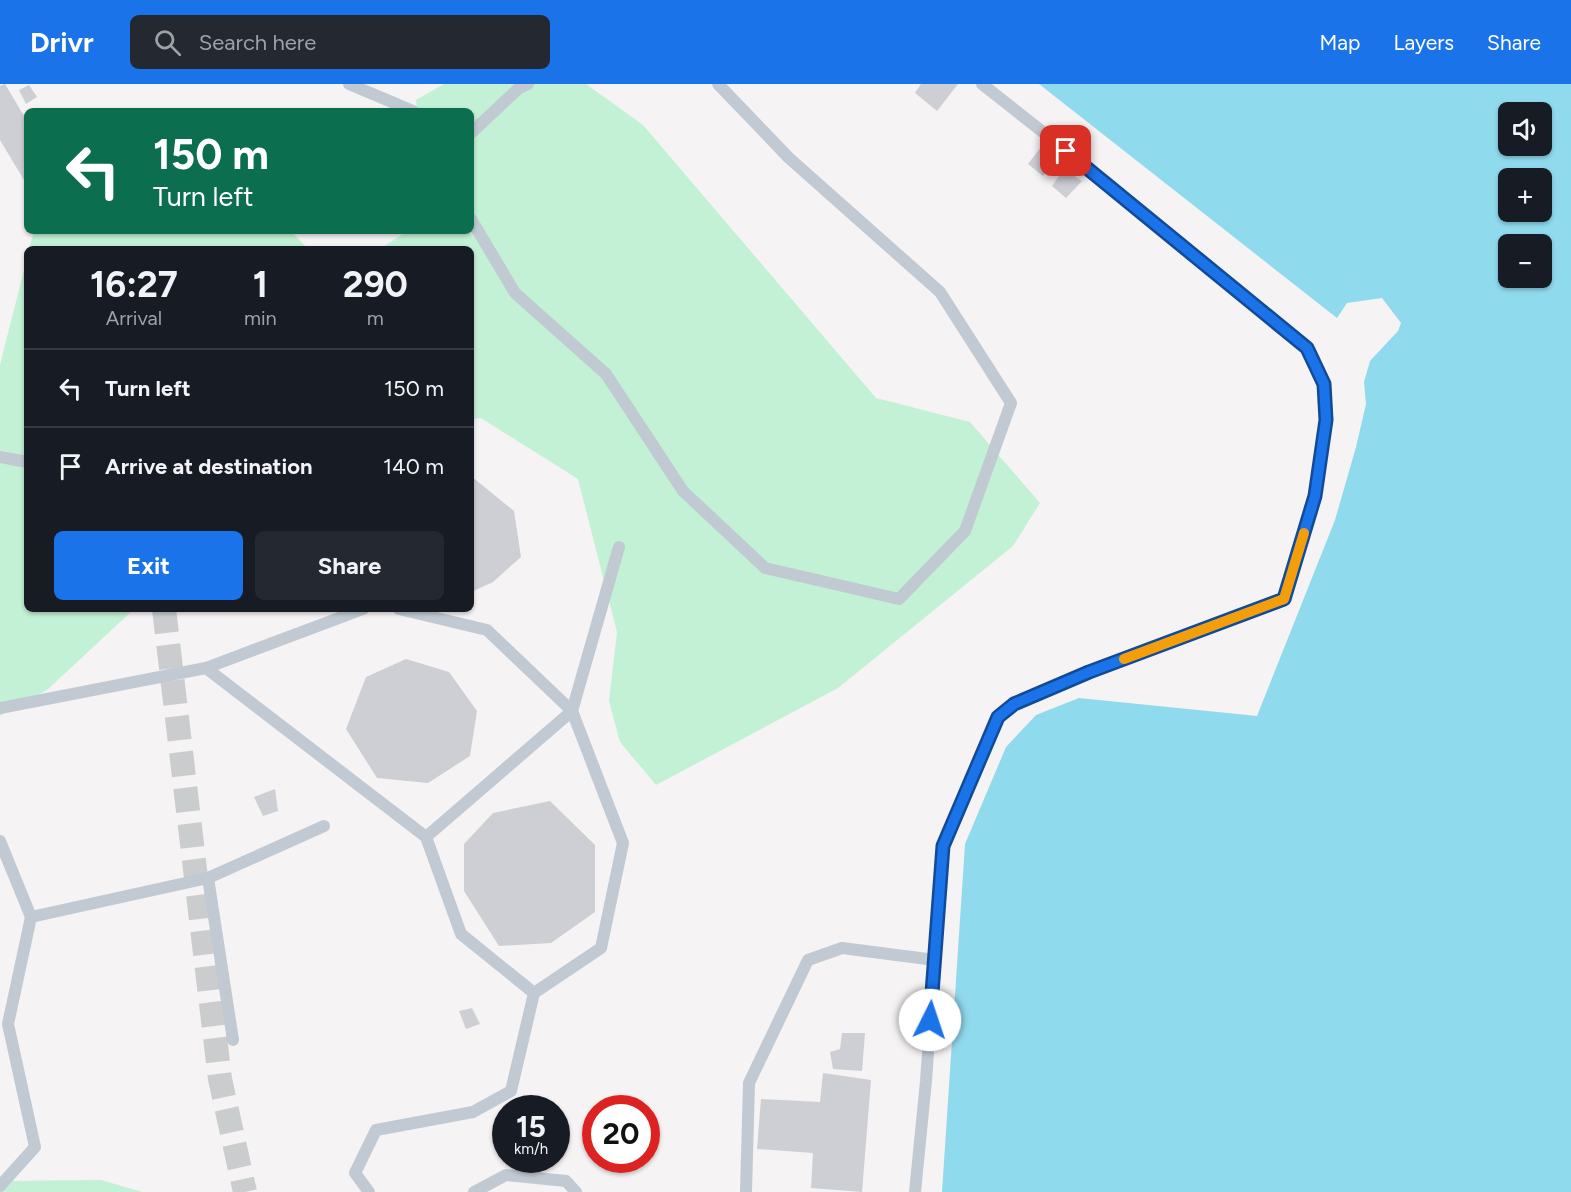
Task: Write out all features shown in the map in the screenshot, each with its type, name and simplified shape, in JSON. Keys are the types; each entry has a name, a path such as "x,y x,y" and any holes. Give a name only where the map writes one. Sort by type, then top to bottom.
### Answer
{"lane":[{"path":"349,84 406,108"},
{"path":"474,130 519,88 528,84"},
{"path":"474,224 515,292 606,374 684,491 765,568 899,599 965,531 1011,403 940,292 789,158 718,84"},
{"path":"915,1192 926,1081 943,846 998,717 1014,704 1089,672 1284,599 1315,496 1326,420 1324,384 1307,348 1100,177 982,84"},
{"path":"0,457 24,461"},
{"path":"426,837 572,711 618,547"},
{"path":"0,708 206,668 355,612"},
{"path":"369,1192 355,1173 376,1130 473,1112 511,1091 534,993 601,948 623,843 572,711 487,630 412,612"},
{"path":"206,668 426,837 461,934 534,993"},
{"path":"32,916 208,878 324,826"},
{"path":"0,842 32,916 8,1024 34,1147 0,1186"},
{"path":"208,878 233,1040"},
{"path":"746,1192 749,1083 808,960 842,948 935,960"},
{"path":"474,1192 506,1175 566,1181 576,1192"}],"green space":[{"path":"444,84 586,84 643,125 876,398 970,422 1040,503 1013,546 838,688 656,785 620,742 609,701 617,632 578,479 481,418 474,419 474,246 384,246 402,234 474,234 474,108 417,108 416,100"},
{"path":"33,234 294,234 305,246 30,246"},
{"path":"24,270 24,612 131,612 47,690 0,716 0,365"},
{"path":"101,1180 142,1192 0,1192 0,1181"}],"water":[{"path":"1039,84 1571,84 1571,1192 942,1192 965,844 1006,747 1036,715 1079,698 1257,716 1335,520 1366,404 1364,382 1370,361 1398,331 1401,323 1382,298 1347,303 1337,318"}],"building":[{"path":"5,84 24,116 24,180 0,140 0,86"},
{"path":"921,84 958,84 937,111 915,93"},
{"path":"29,85 37,97 26,104 19,90"},
{"path":"1041,147 1056,160 1043,176 1028,164"},
{"path":"1064,169 1082,181 1066,198 1052,186"},
{"path":"474,478 514,511 521,557 493,582 474,591"},
{"path":"406,659 449,672 477,711 470,756 428,783 377,778 346,729 366,677"},
{"path":"275,789 278,811 263,816 254,797"},
{"path":"550,801 595,845 595,912 551,943 499,946 464,891 464,844 493,813"},
{"path":"472,1008 480,1024 466,1029 459,1011"},
{"path":"842,1033 865,1033 862,1071 833,1069 830,1052 840,1049"},
{"path":"823,1073 871,1080 862,1192 811,1188 813,1153 757,1149 761,1099 820,1102"}],"tunnel":[{"path":"164,612 220,1079 245,1192"}],"slow traffic":[{"path":"1124,659 1284,599 1304,533"}],"route":[{"path":"930,1020 943,846 998,717 1014,704 1089,672 1284,599 1315,496 1326,420 1324,384 1307,348 1066,151"}]}
